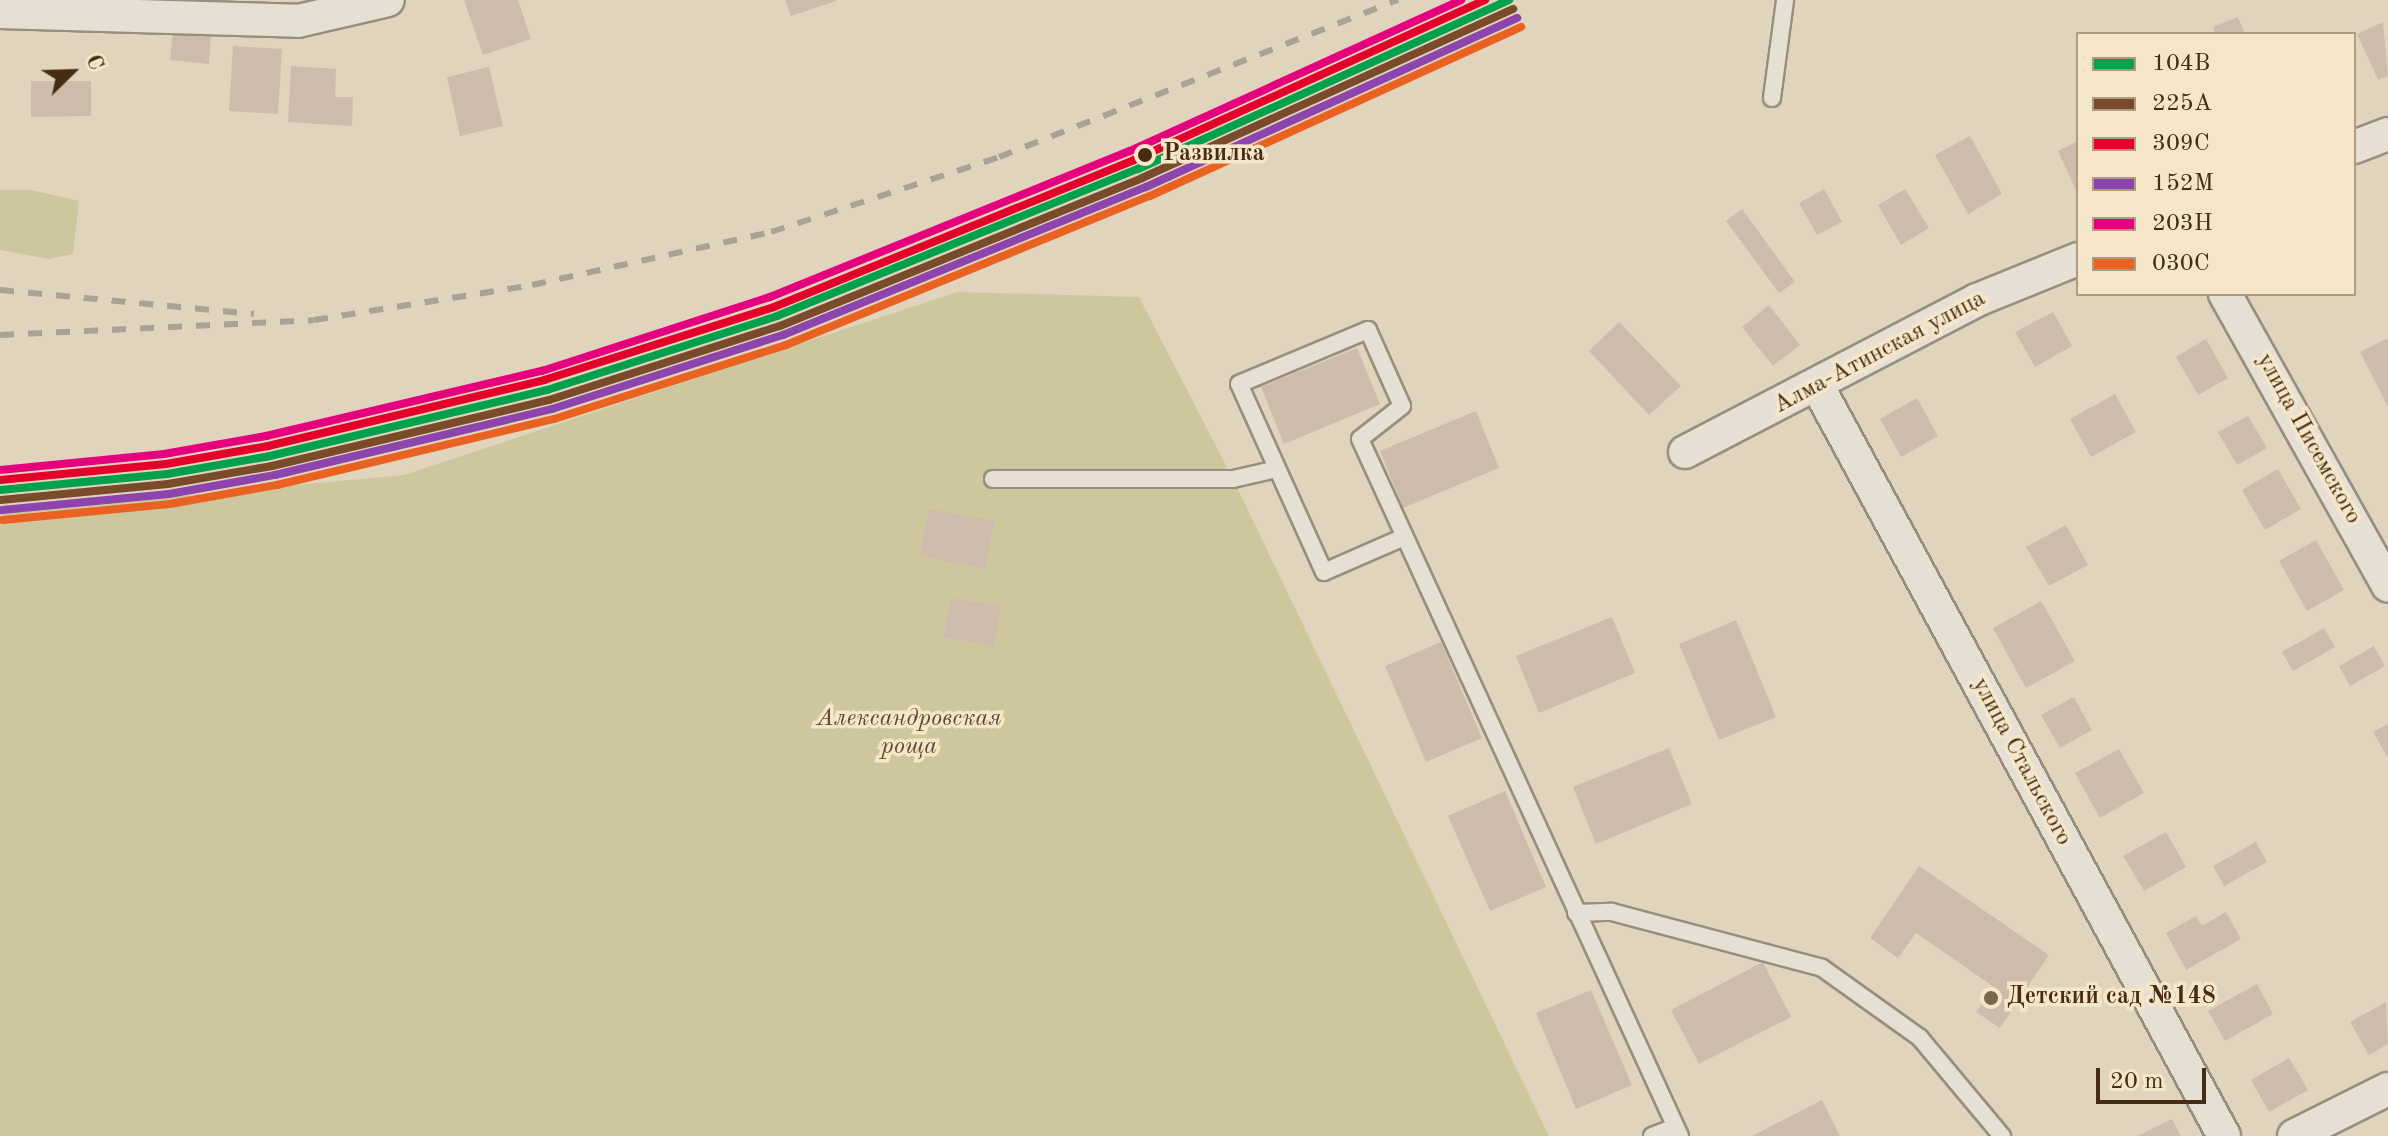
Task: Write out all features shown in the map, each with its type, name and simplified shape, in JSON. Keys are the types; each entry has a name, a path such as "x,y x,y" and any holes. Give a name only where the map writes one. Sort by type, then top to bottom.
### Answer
{"street":[{"path":"0,12 188,8 298,21 388,0"},
{"path":"2356,146 2388,134"},
{"name":"Алма-Атинская улица","path":"1685,452 1818,387 1977,300 2076,260"},
{"name":"улица Писемского","path":"2226,296 2388,586"},
{"name":"улица Стальского","path":"1818,387 2224,1136"},
{"path":"2294,1136 2388,1089"}],"lane":[{"path":"1772,98 1785,0"},
{"path":"1404,537 1324,572 1239,384 1368,330 1402,406 1360,439 1678,1131 1652,1136"},
{"path":"993,479 1233,479 1277,469"},
{"path":"1576,913 1612,912 1822,968 1920,1038 2002,1136"}],"green space":[{"path":"0,190 31,190 79,201 73,254 49,259 0,250"},
{"name":"Александровская роща","path":"957,292 1139,297 1233,479 1549,1136 0,1136 0,513 404,475"}],"building":[{"path":"464,0 518,0 531,39 483,55"},
{"path":"785,0 836,0 836,1 791,16"},
{"path":"2238,17 2244,32 2214,32 2213,27"},
{"path":"2383,22 2388,76 2378,80 2357,34"},
{"path":"173,32 211,35 209,64 170,60"},
{"path":"233,46 282,49 278,114 229,111"},
{"path":"291,66 336,69 335,97 353,97 352,126 288,122"},
{"path":"489,67 503,126 460,136 447,77"},
{"path":"31,81 91,81 91,116 31,117"},
{"path":"1970,136 2002,194 1968,214 1935,155"},
{"path":"2076,142 2076,190 2058,151"},
{"path":"1824,189 1842,222 1817,235 1799,203"},
{"path":"1905,189 1929,228 1901,245 1878,205"},
{"path":"1742,209 1795,282 1779,293 1726,221"},
{"path":"1769,305 1800,345 1773,366 1742,327"},
{"path":"2053,312 2072,346 2035,367 2015,332"},
{"path":"1619,322 1681,386 1649,415 1589,351"},
{"path":"2388,338 2388,407 2360,352"},
{"path":"2206,339 2228,378 2198,395 2176,357"},
{"path":"1357,348 1380,404 1284,444 1261,387"},
{"path":"2115,394 2136,432 2091,457 2070,419"},
{"path":"1917,398 1938,436 1901,457 1880,419"},
{"path":"1476,411 1499,468 1403,508 1380,451"},
{"path":"2248,416 2267,448 2237,465 2218,432"},
{"path":"2278,469 2301,509 2265,530 2242,490"},
{"path":"929,509 995,521 985,569 920,556"},
{"path":"2066,525 2088,565 2049,586 2026,547"},
{"path":"2316,540 2344,590 2307,611 2279,561"},
{"path":"951,598 1001,606 994,646 943,637"},
{"path":"2041,601 2075,661 2026,688 1993,628"},
{"path":"1612,617 1635,673 1539,713 1516,656"},
{"path":"1736,620 1776,717 1719,740 1679,644"},
{"path":"2324,628 2335,647 2293,671 2282,652"},
{"path":"1441,642 1482,738 1426,762 1385,666"},
{"path":"2374,646 2385,666 2350,686 2339,666"},
{"path":"2074,697 2092,730 2060,748 2041,715"},
{"path":"2388,724 2388,758 2373,732"},
{"path":"1669,748 1692,804 1596,844 1573,787"},
{"path":"2119,749 2144,793 2100,818 2075,773"},
{"path":"1505,791 1546,887 1490,911 1448,816"},
{"path":"2166,832 2186,867 2144,891 2123,856"},
{"path":"2256,842 2267,862 2224,886 2213,866"},
{"path":"1919,866 2049,955 2000,1028 1976,1012 1994,987 1916,933 1898,958 1870,938"},
{"path":"2226,912 2241,939 2186,970 2166,933 2196,916 2202,926"},
{"path":"1763,962 1791,1017 1699,1064 1671,1010"},
{"path":"2257,984 2273,1014 2225,1041 2208,1011"},
{"path":"1591,990 1632,1085 1576,1109 1536,1013"},
{"path":"2386,1002 2388,1044 2369,1055 2350,1022"},
{"path":"2289,1058 2308,1090 2269,1112 2251,1080"},
{"path":"1822,1100 1840,1136 1752,1136"},
{"path":"2172,1119 2181,1136 2138,1136"}],"railway":[{"path":"0,335 314,320 532,285 771,232 999,157 1398,0"},
{"path":"0,290 254,314"}],"transit line":[{"name":"203Н","path":"0,470 164,454 266,436 542,371 770,297 1130,151 1461,0"},
{"name":"309С","path":"0,480 166,464 268,446 544,380 774,307 1134,160 1485,0"},
{"name":"104В","path":"0,490 167,474 270,456 547,390 777,316 1138,169 1509,0"},
{"name":"225А","path":"1,500 168,484 272,466 549,400 780,326 1142,178 1513,9"},
{"name":"152М","path":"2,510 169,494 275,475 552,409 783,335 1146,187 1517,18"},
{"name":"030C","path":"3,520 170,504 277,485 554,419 786,345 1150,196 1521,27"}],"place":[{"name":"Развилка","path":"1145,155"},
{"name":"Детский сад №148","path":"1991,998"}]}
